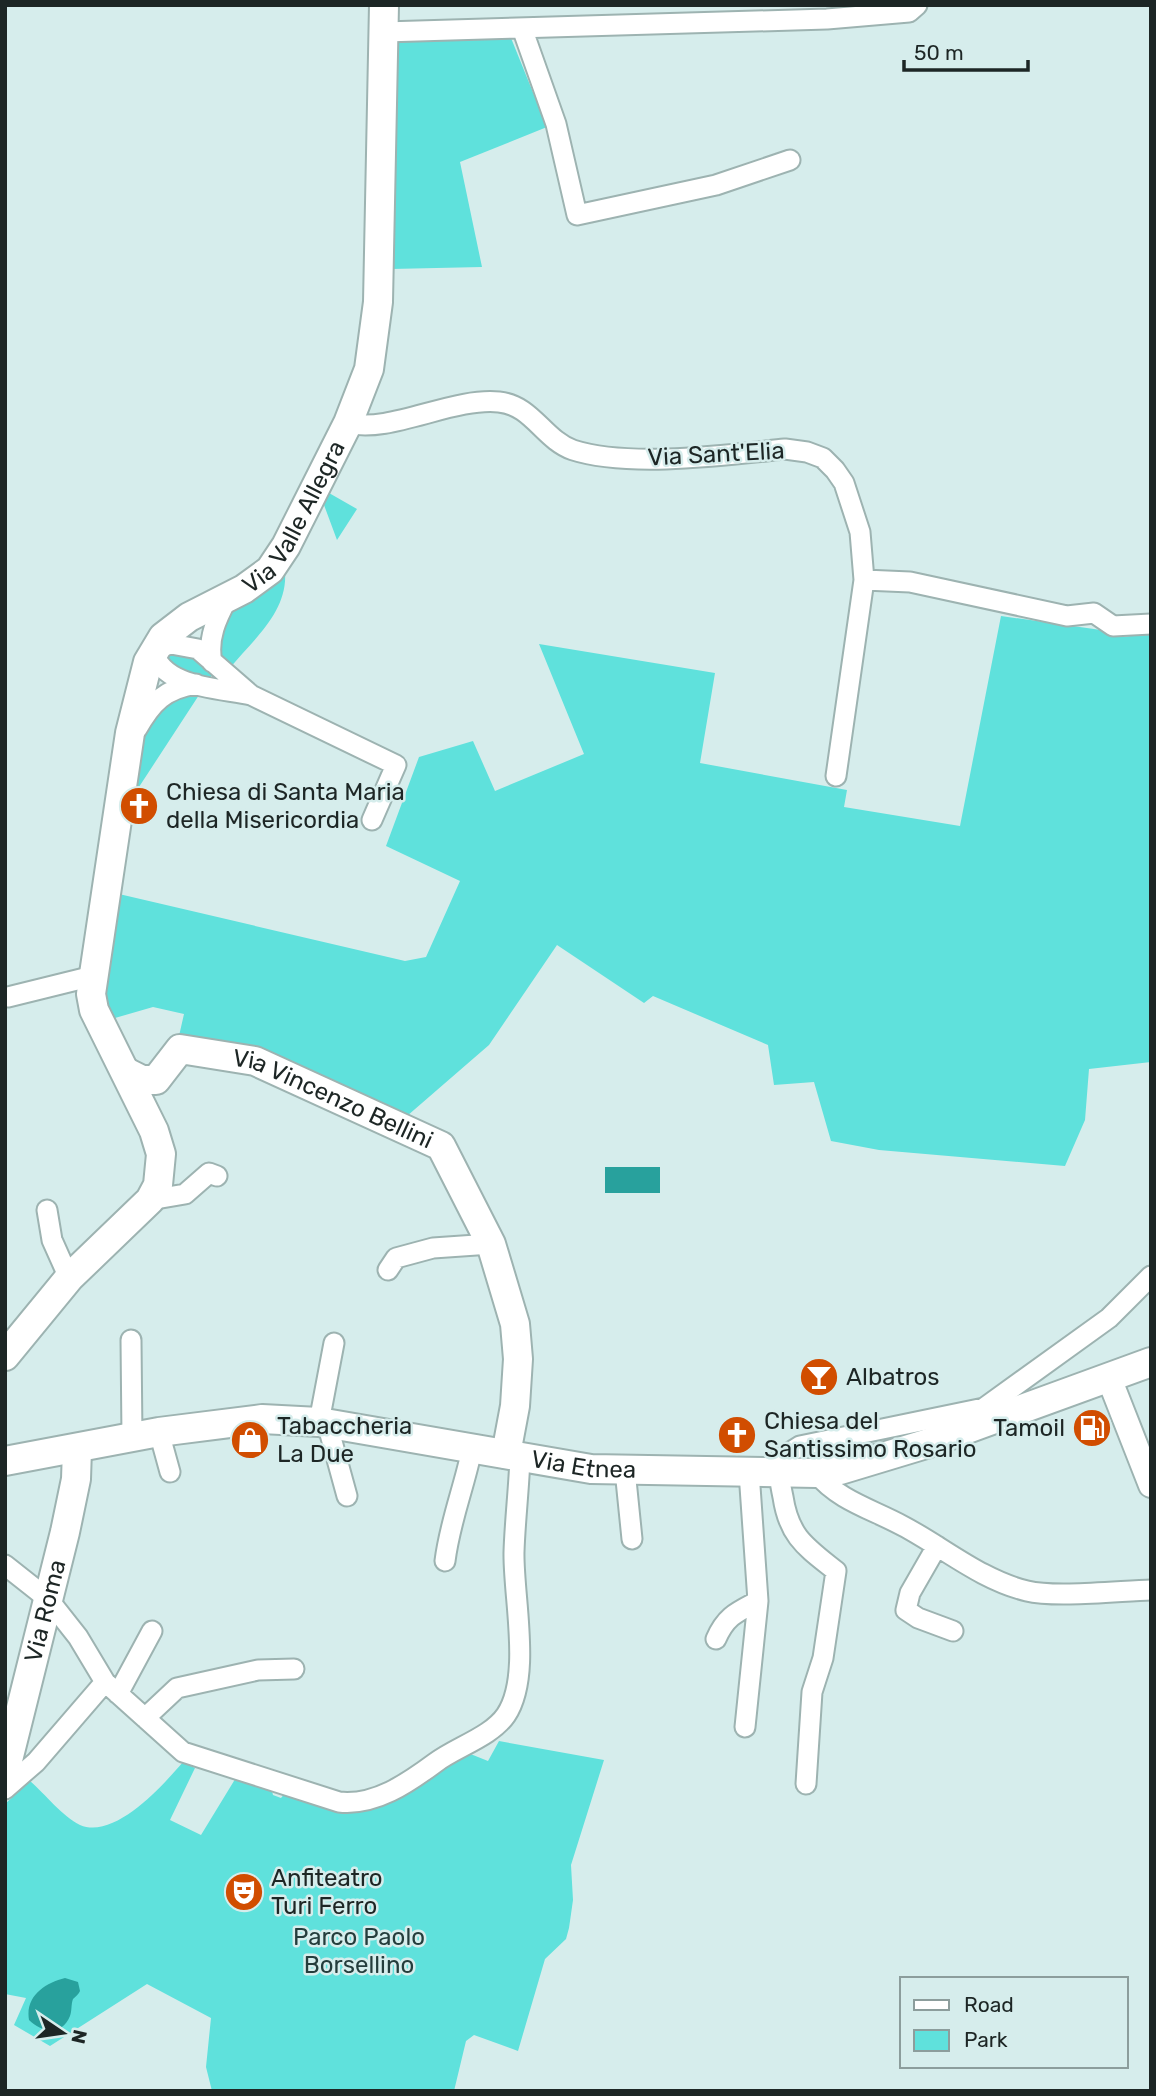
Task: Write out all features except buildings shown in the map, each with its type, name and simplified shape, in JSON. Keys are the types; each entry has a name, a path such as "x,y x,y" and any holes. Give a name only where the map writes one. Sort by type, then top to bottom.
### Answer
{"main road":[{"name":"Via Valle Allegra","path":"154,1131 94,1010 91,994 141,682 153,649 163,637 189,617 270,570 286,546 352,412 369,369 378,302 384,19"},
{"name":"Via Vincenzo Bellini","path":"163,1075 180,1049 255,1061 441,1146 491,1244 515,1324 518,1359 513,1455"},
{"path":"126,1072 148,1082 163,1075"},
{"path":"5,1356 69,1278 150,1200 161,1170 161,1154 154,1131 156,1092 163,1075"},
{"name":"Via Etnea","path":"5,1461 145,1434 262,1419 323,1423 591,1469 816,1474 841,1470 926,1444 1151,1363"},
{"name":"Via Roma","path":"9,1776 76,1479 77,1449"}],"street":[{"path":"384,19 523,28 652,15 909,12 918,5"},
{"path":"523,28 555,124 577,215 716,185 790,160"},
{"name":"Via Sant'Elia","path":"352,412 367,408 422,412 495,401 510,403 522,409 564,446 630,457 701,457 785,449 807,452 823,458 844,483 860,532 864,580 836,776"},
{"path":"864,580 910,582 1067,616 1094,614 1113,626 1151,624"},
{"path":"212,662 209,649 213,628 229,596"},
{"path":"251,695 190,646 171,644 153,649 155,659 166,673 196,684 251,695 396,765 372,820"},
{"path":"129,745 159,697 167,691 196,684"},
{"path":"8,997 93,976"},
{"path":"150,1200 185,1194 209,1173 217,1177"},
{"path":"47,1210 52,1240 69,1278"},
{"path":"388,1270 396,1258 433,1248 491,1244"},
{"path":"806,1784 812,1692 823,1658 836,1571 804,1546 791,1531 779,1472 781,1458 800,1446 984,1408 1109,1318 1151,1276"},
{"path":"131,1340 145,1434 170,1472"},
{"path":"334,1343 323,1423 347,1496"},
{"path":"1109,1378 1151,1485"},
{"path":"444,1562 450,1523 464,1488 472,1449"},
{"path":"5,1565 48,1599 78,1637 112,1688 183,1752 349,1803 386,1794 453,1750 484,1734 504,1717 511,1705 520,1654 514,1555 513,1455"},
{"path":"625,1470 632,1539"},
{"path":"745,1727 758,1601 749,1472"},
{"path":"816,1474 841,1496 937,1546 989,1577 1029,1592 1151,1590"},
{"path":"937,1546 910,1593 906,1610 918,1618 953,1631"},
{"path":"716,1639 723,1622 739,1609 758,1601"},
{"path":"9,1776 65,1731 112,1688 152,1632"},
{"path":"145,1718 177,1688 258,1670 294,1670"}],"green space":[{"path":"511,38 547,127 460,162 482,267 391,269 398,39"},
{"path":"329,493 357,509 337,540 324,505"},
{"path":"285,572 281,600 275,613 229,669 219,653 218,642 233,610 266,591"},
{"path":"1001,616 1101,630 1123,637 1151,633 1151,1062 1089,1069 1085,1120 1065,1166 879,1150 831,1141 814,1082 774,1085 768,1045 653,996 644,1003 557,945 489,1045 407,1116 179,1036 184,1014 153,1007 115,1018 108,1005 105,990 106,958 119,894 405,961 426,957 460,881 386,846 419,757 473,741 495,791 584,754 539,644 715,673 700,763 847,790 844,807 960,826"},
{"path":"176,652 192,654 213,672 210,679 169,667 165,655"},
{"path":"201,692 134,791 143,742 160,708 172,698"},
{"name":"Parco Paolo Borsellino","path":"499,1741 604,1760 571,1865 573,1900 566,1939 545,1959 518,2051 474,2035 466,2041 454,2091 212,2091 206,2067 211,2018 147,1984 50,2046 14,2025 26,1998 5,1994 5,1804 30,1781 74,1821 94,1828 108,1825 137,1808 183,1762 195,1768 170,1820 201,1835 237,1776 253,1786 255,1782 271,1787 273,1795 281,1798 286,1792 346,1813 388,1802 463,1751 488,1761"}],"shaded area":[{"path":"605,1167 660,1167 660,1193 605,1193"},
{"path":"65,1978 78,1982 80,1991 73,1999 70,2016 62,2027 57,2029 40,2028 29,2020 33,1997 50,1983"}],"place":[{"name":"Chiesa di Santa Maria della Misericordia","path":"139,806"},
{"name":"Albatros","path":"819,1377"},
{"name":"Tamoil","path":"1092,1428"},
{"name":"Chiesa del Santissimo Rosario","path":"737,1435"},
{"name":"Tabaccheria La Due","path":"250,1440"},
{"name":"Anfiteatro Turi Ferro","path":"244,1892"}]}
